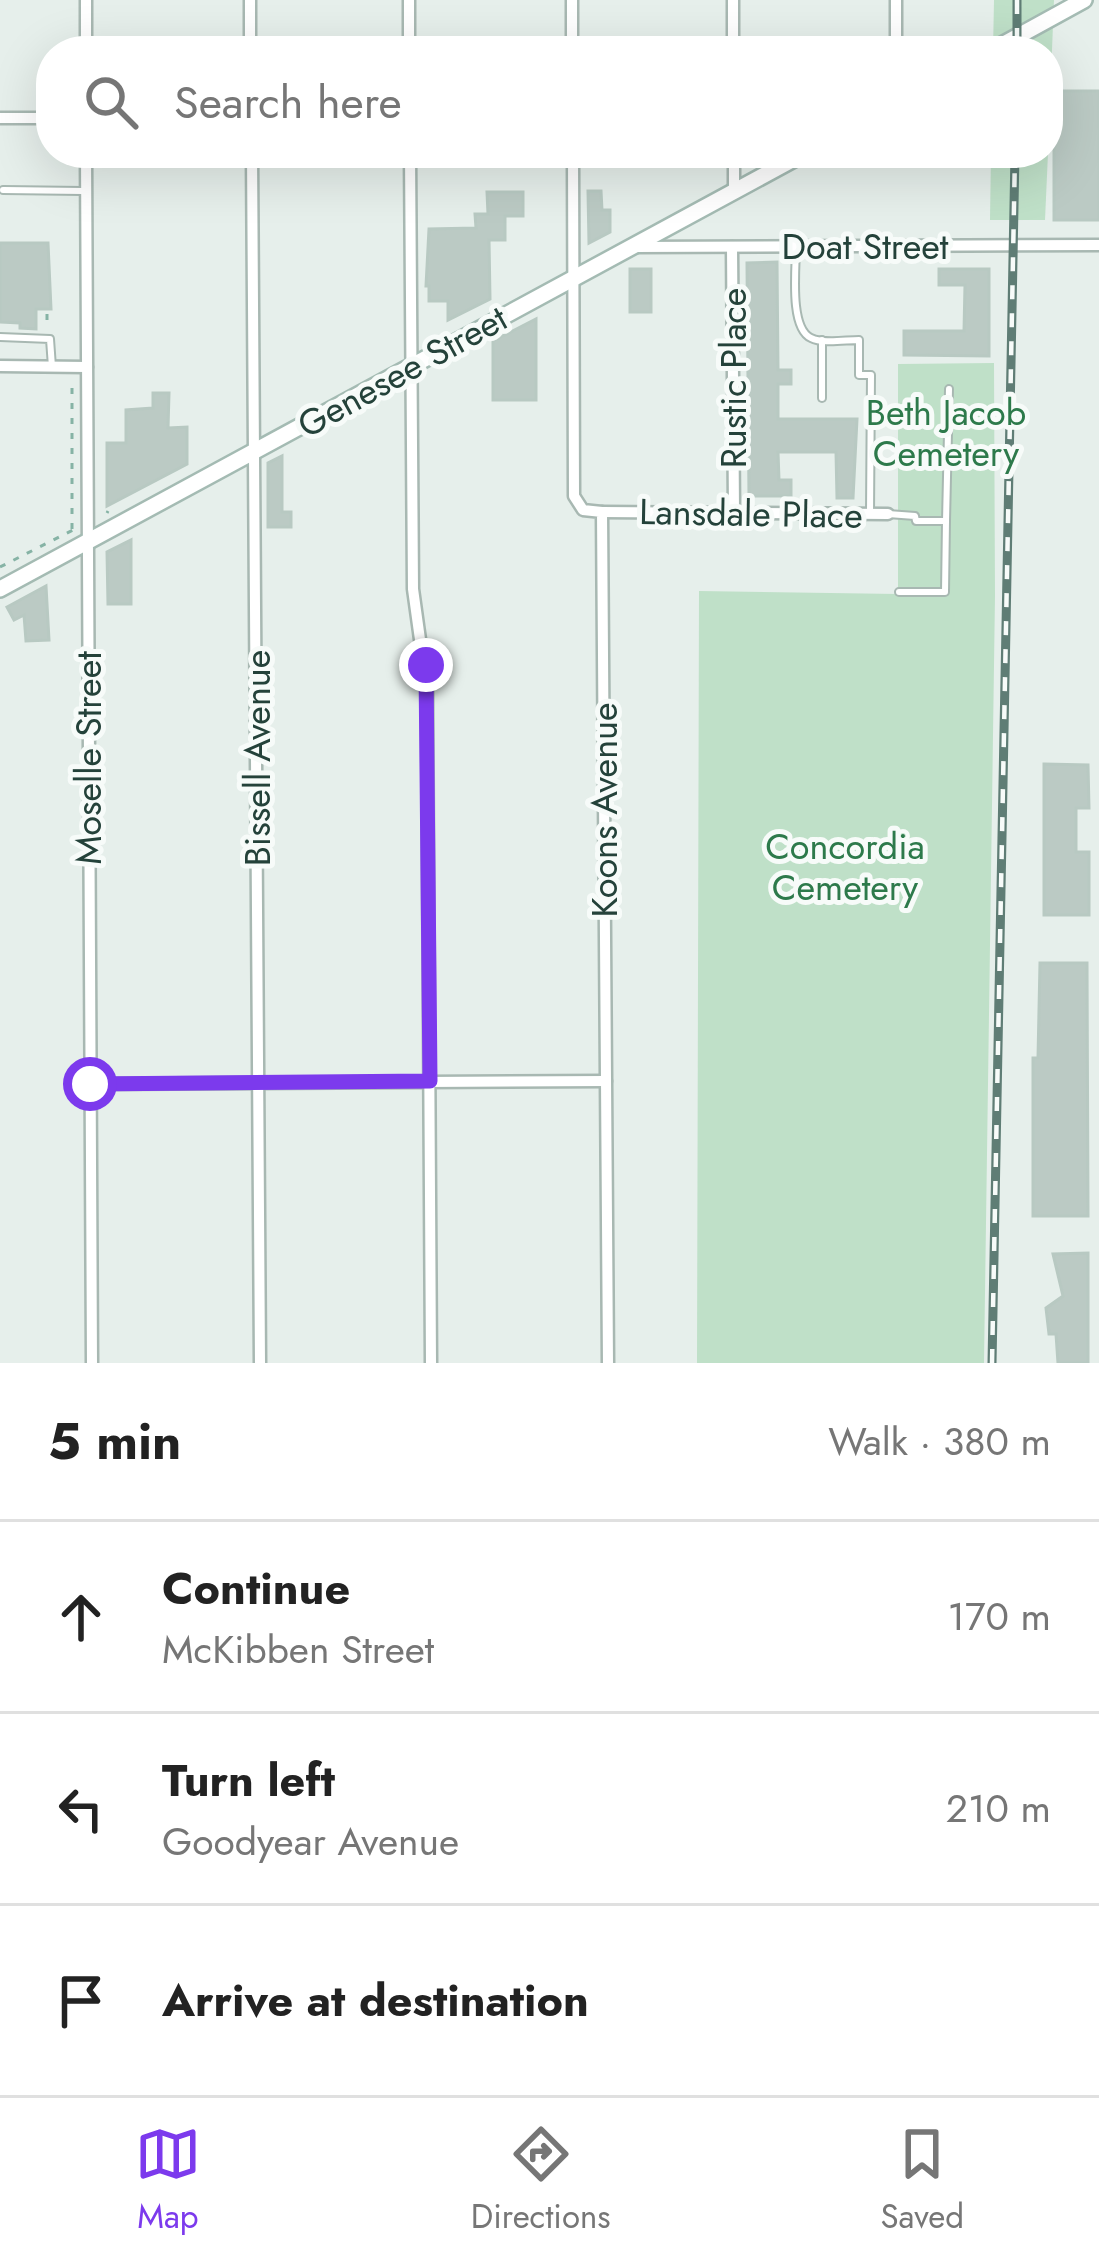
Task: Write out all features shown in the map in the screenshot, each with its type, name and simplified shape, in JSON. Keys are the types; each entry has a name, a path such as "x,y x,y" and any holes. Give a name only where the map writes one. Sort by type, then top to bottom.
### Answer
{"main road":[{"path":"1018,36 1084,0"},
{"name":"Genesee Street","path":"0,590 78,533 256,450 778,168"}],"street":[{"path":"86,0 86,36"},
{"path":"250,0 250,36"},
{"path":"409,0 409,36"},
{"path":"572,0 572,36"},
{"path":"733,0 733,36"},
{"path":"896,0 896,36"},
{"path":"0,118 36,118"},
{"name":"Moselle Street","path":"86,168 87,367 78,533 92,1363"},
{"name":"Bissell Avenue","path":"252,168 260,1363"},
{"path":"410,168 413,590 427,690 431,1363"},
{"path":"573,168 575,501 583,510 602,512"},
{"path":"734,168 734,192"},
{"name":"Doat Street","path":"631,248 1099,245"},
{"name":"Rustic Place","path":"732,247 734,510"},
{"path":"0,366 87,367"},
{"name":"Lansdale Place","path":"602,512 893,515"},
{"name":"Koons Avenue","path":"602,512 608,1363"},
{"path":"90,1084 606,1081"}],"lane":[{"path":"3,190 85,191"},
{"path":"796,246 796,317 802,331 813,340 859,340 859,375 872,375 870,514"},
{"path":"0,337 50,339 52,367"},
{"path":"822,340 822,398"},
{"path":"898,592 945,592 949,389"},
{"path":"893,515 946,520"}],"path":[{"path":"0,567 78,533 72,380"}],"green space":[{"path":"994,0 1054,0 1053,36 993,36"},
{"path":"991,168 1047,168 1045,220 990,220"},
{"name":"Concordia Cemetery","path":"994,363 984,1363 697,1363 699,591 898,594 898,364"}],"building":[{"path":"1063,91 1099,91 1099,220 1054,220 1054,168 1063,168"},
{"path":"588,191 601,191 602,210 610,210 610,232 589,243"},
{"path":"487,192 523,192 523,216 505,216 505,240 489,240 490,299 448,320 448,301 429,301 429,229 476,228 475,214 488,214"},
{"path":"0,243 48,243 51,309 36,309 36,329 0,322"},
{"path":"777,262 778,370 791,370 791,384 778,384 778,419 857,419 853,498 837,498 836,452 778,452 779,480 791,480 791,496 749,496 747,263"},
{"path":"630,269 651,269 651,312 630,312"},
{"path":"939,269 989,269 989,356 904,355 904,331 964,331 965,285 939,285"},
{"path":"536,319 536,400 493,400 493,341"},
{"path":"153,393 169,393 168,428 187,427 187,464 107,506 107,443 126,443 126,410 153,408"},
{"path":"282,456 282,512 291,512 291,527 268,527 268,463"},
{"path":"131,540 131,604 108,604 107,552"},
{"path":"46,586 49,640 26,641 24,615 14,620 7,607"},
{"path":"1044,764 1088,765 1089,808 1076,808 1076,852 1089,852 1089,915 1044,915"},
{"path":"1040,963 1087,963 1088,1216 1033,1216 1033,1058 1038,1058"},
{"path":"1088,1253 1088,1363 1058,1363 1056,1334 1049,1334 1046,1308 1063,1296 1053,1254"}],"railway":[{"path":"1017,0 1017,36"},
{"path":"992,1363 1015,168"}],"route":[{"path":"90,1084 430,1081 426,665"}],"park label":[{"name":"Beth Jacob Cemetery","path":"946,432"}]}
